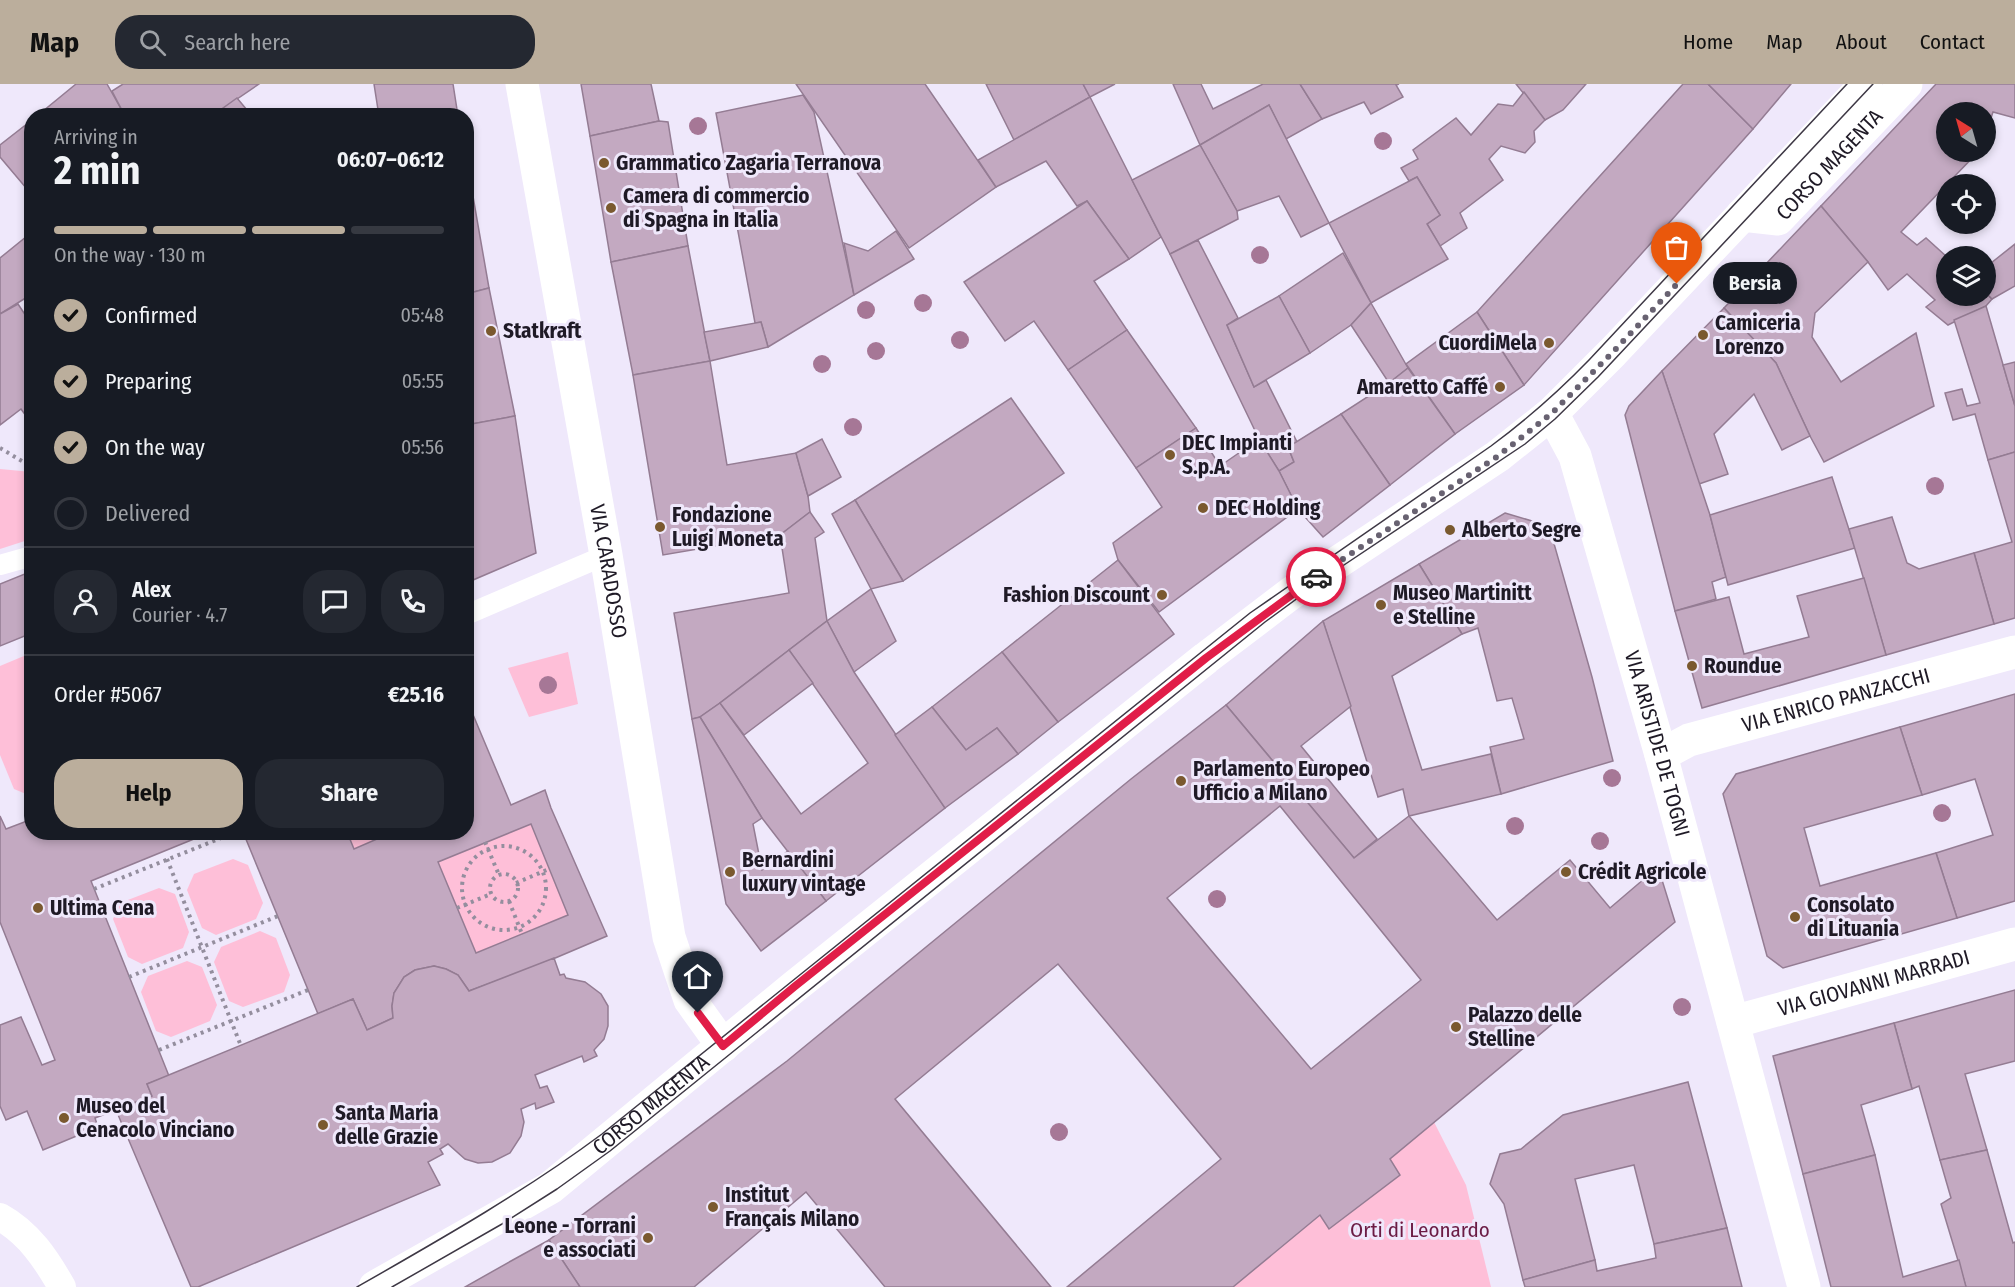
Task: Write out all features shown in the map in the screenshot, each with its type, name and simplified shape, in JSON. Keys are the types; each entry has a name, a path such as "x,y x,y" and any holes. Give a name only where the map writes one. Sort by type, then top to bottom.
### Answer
{"street":[{"name":"VIA CARADOSSO","path":"522,84 606,555 669,937 690,1000 723,1046"},
{"name":"CORSO MAGENTA","path":"375,1287 550,1188 804,979 1252,622 1364,543 1498,456 1552,413 1613,352 1866,84"},
{"name":"CORSO MAGENTA","path":"1742,215 1778,219 1906,84"},
{"name":"VIA ARISTIDE DE TOGNI","path":"1552,413 1575,456 1661,755 1804,1287"},
{"name":"VIA ENRICO PANZACCHI","path":"1661,755 1689,740 2015,652"},
{"name":"VIA GIOVANNI MARRADI","path":"1733,1022 2015,944"},
{"path":"0,1217 24,1234 40,1250 62,1287"}],"lane":[{"path":"474,612 606,555"},
{"path":"0,565 24,558"}],"path":[{"path":"0,448 24,462"},
{"path":"94,889 216,840"},
{"path":"485,842 499,875"},
{"path":"509,847 523,851 534,860 542,872 546,885 542,906 533,918 520,927 501,930 487,928 471,916 465,904 461,891 465,871 477,855 488,849 509,847"},
{"path":"168,859 241,1046"},
{"path":"516,883 549,869"},
{"path":"499,875 511,876 516,883 517,891 509,901 497,900 491,894 492,881 499,875"},
{"path":"457,908 491,894"},
{"path":"509,901 522,934"},
{"path":"129,977 278,916"},
{"path":"159,1050 308,990"}],"green space":[{"path":"0,469 24,471 24,541 0,549"},
{"path":"568,652 578,704 529,717 508,668"},
{"path":"24,656 24,793 14,789 0,755 0,666"},
{"path":"531,824 568,915 476,953 438,862"},
{"path":"350,840 376,840 354,849"},
{"path":"233,859 248,865 263,903 256,919 216,935 202,928 187,890 194,874"},
{"path":"159,888 175,894 189,932 183,948 142,964 128,957 113,919 120,903"},
{"path":"260,931 276,938 290,975 284,992 243,1007 229,1001 214,962 221,947"},
{"path":"187,961 202,967 217,1005 210,1021 171,1037 156,1031 141,992 148,976"},
{"name":"Orti di Leonardo","path":"1434,1122 1466,1185 1491,1287 1233,1287 1320,1215 1329,1228 1390,1159"}],"building":[{"path":"76,84 107,84 120,108 47,108"},
{"path":"123,84 259,84 224,108 121,108 112,91"},
{"path":"374,84 453,84 457,108 378,108"},
{"path":"581,84 651,84 659,121 590,136"},
{"path":"796,84 925,84 996,187 909,248"},
{"path":"986,84 1083,84 1090,97 1014,140"},
{"path":"1083,84 1115,84 1090,97"},
{"path":"1173,84 1201,84 1213,109 1263,84 1300,84 1322,119 1286,139 1269,105 1200,145"},
{"path":"1300,84 1399,84 1396,85 1403,97 1371,114 1364,102 1322,119"},
{"path":"1516,84 1586,84 1563,110 1545,120"},
{"path":"1683,84 1708,84 1753,129 1524,385 1477,312"},
{"path":"1708,84 1791,84 1753,129"},
{"path":"1936,84 2015,84 2015,118 1996,113 1996,102 1936,102 1936,162 1968,162 1957,174 1936,174 1936,196 1901,232 1917,245 1926,238 1936,247 1936,306 1986,306 1948,325 1926,307 1935,300 1907,274 1888,290 1868,262 1821,206"},
{"path":"1524,92 1545,120 1534,131 1535,142 1525,153 1501,146 1489,159 1503,180 1460,213 1467,228 1440,246 1427,224 1440,215 1417,177 1409,181 1401,168 1418,159 1413,150 1456,118 1471,135 1498,104 1513,106"},
{"path":"803,95 814,112 854,295 768,347 761,322 755,323 716,113"},
{"path":"1090,97 1161,237 1129,259 1087,201 1077,206 1046,161 996,187 978,160"},
{"path":"237,98 245,108 223,108"},
{"path":"1269,105 1329,223 1301,237 1279,196 1237,211 1200,145"},
{"path":"659,121 668,122 688,246 611,262 590,136"},
{"path":"24,126 24,186 0,157 0,145"},
{"path":"1200,145 1237,211 1238,219 1170,254 1132,180"},
{"path":"1417,177 1440,215 1427,224 1448,259 1371,303 1329,223"},
{"path":"1087,201 1129,259 1094,281 1127,330 1068,370 1034,321 1005,341 964,282"},
{"path":"474,202 489,288 474,292"},
{"path":"1821,206 1868,262 1815,313 1812,337 1841,382 1916,333 1934,406 1824,462 1776,363 1724,308"},
{"path":"896,231 914,259 854,295 844,243 868,251"},
{"path":"24,238 24,299 0,314 0,258"},
{"path":"1198,240 1238,318 1227,325 1254,387 1266,380 1297,442 1288,447 1294,462 1279,471 1259,439 1170,254"},
{"path":"2015,244 2015,286 1996,297 1996,259"},
{"path":"688,246 710,361 633,375 611,262"},
{"path":"1343,253 1371,303 1351,325 1310,353 1279,296"},
{"path":"489,288 515,416 474,424 474,292"},
{"path":"1279,296 1310,353 1254,387 1227,325"},
{"path":"1371,303 1408,368 1389,383 1351,325"},
{"path":"18,304 24,313 24,413 21,409 0,425 0,314"},
{"path":"1986,306 2015,406 2015,452 1988,460 1975,414 1953,420 1945,393 1962,389 1967,406 1980,403 1954,320"},
{"path":"1724,308 1776,363 1810,436 1782,450 1754,394 1714,434 1728,474 1699,484 1662,371"},
{"path":"1477,312 1524,385 1455,434 1406,364"},
{"path":"761,322 768,347 710,361 704,332"},
{"path":"1127,330 1196,428 1136,468 1068,370"},
{"path":"710,361 727,465 796,453 810,512 780,535 663,555 633,375"},
{"path":"2015,362 2015,406 2003,365"},
{"path":"1408,368 1455,434 1390,485 1341,414"},
{"path":"1662,371 1710,515 1726,577 1712,582 1716,599 1675,611 1625,415 1629,406"},
{"path":"1011,398 1064,473 903,581 855,500"},
{"path":"1341,414 1390,485 1323,537 1298,509 1279,471 1294,462 1288,447"},
{"path":"515,416 536,553 474,580 474,424"},
{"path":"1196,428 1220,466 1259,439 1279,471 1298,509 1159,612 1118,560 1113,543 1162,507 1136,468"},
{"path":"822,439 841,477 808,496 796,453"},
{"path":"2015,452 2015,618 1994,624 1974,553 2012,542 1988,460"},
{"path":"1832,477 1855,548 1728,585 1710,515"},
{"path":"855,500 903,581 871,589 832,514"},
{"path":"810,512 824,532 815,538 827,621 720,703 700,717 692,719 674,613 789,593 780,535"},
{"path":"1505,513 1549,526 1592,677 1613,761 1501,794 1490,747 1524,739 1512,698 1497,701 1478,628 1462,634 1419,564"},
{"path":"1892,517 1907,563 1919,569 1974,553 1994,624 1886,655 1849,529"},
{"path":"1118,560 1174,634 1058,722 1002,652"},
{"path":"1419,564 1462,634 1392,676 1422,770 1491,754 1501,794 1409,816 1403,789 1378,797 1323,621"},
{"path":"24,574 24,636 0,646 0,584"},
{"path":"1864,578 1886,655 1702,708 1675,611 1729,597 1744,654 1809,637 1797,596"},
{"path":"871,589 896,641 854,672 827,621"},
{"path":"827,621 854,672 945,808 826,901 762,818 700,717 720,703 801,814 868,763 789,650"},
{"path":"1323,621 1351,706 1301,746 1377,839 1354,858 1226,705"},
{"path":"789,650 813,683 744,735 720,703"},
{"path":"1002,652 1058,722 1018,754 997,728 966,750 932,707"},
{"path":"2015,694 2015,901 1957,918 1936,853 1993,835 1975,779 1922,795 1900,727"},
{"name":"Palazzo delle Stelline","path":"1226,705 1354,858 1409,816 1497,920 1570,860 1610,908 1658,867 1675,922 1390,1159 1400,1175 1329,1229 1320,1215 1233,1287 1067,1287 1221,1159 1058,964 895,1099 1051,1287 885,1287 806,1192 694,1287 580,1287 549,1240 787,1061 1131,779","holes":["1280,806 1421,980 1311,1069 1167,898"]},
{"path":"932,707 966,750 997,728 1018,754 945,808 895,735"},
{"path":"474,717 511,805 545,790 607,936 527,970 469,991 458,975 446,969 434,966 415,970 404,977 394,993 393,1018 367,1030 353,999 318,1014 246,840 350,840 354,849 375,840 474,840","holes":["531,824 568,915 476,953 438,862"]},
{"path":"700,717 762,818 753,824 762,870 788,851 826,901 761,951 726,904 692,719"},
{"path":"1900,727 1922,795 1804,828 1820,886 1936,853 1957,918 1783,968 1767,956 1723,794 1736,774"},
{"path":"0,816 6,829 24,822 24,840 191,840 91,881 169,1076 147,1084 152,1096 95,1118 98,1127 43,1150 27,1111 6,1120 0,1106 0,1025 21,1017 42,1065 55,1060 0,922"},
{"name":"Santa Maria delle Grazie","path":"554,958 560,975 564,974 566,978 585,982 601,994 608,1006 608,1026 604,1039 594,1050 597,1056 584,1062 582,1056 535,1075 540,1088 547,1086 554,1102 536,1109 535,1103 521,1109 524,1122 521,1136 510,1153 492,1162 478,1163 465,1159 448,1144 440,1149 443,1154 428,1162 440,1185 198,1287 191,1287 116,1110 152,1096 147,1084 353,999 367,1030 393,1018 394,993 404,977 415,970 434,966 446,969 458,975 469,991"},
{"path":"2015,990 2015,1061 1965,1074 1987,1150 1940,1160 1919,1086 1912,1089 1894,1023"},
{"path":"1894,1023 1912,1089 1861,1105 1875,1155 1803,1174 1773,1056"},
{"path":"1688,1082 1727,1228 1654,1244 1634,1165 1575,1179 1595,1260 1523,1280 1504,1204 1490,1184 1500,1154 1521,1149 1563,1115"},
{"path":"1987,1150 2013,1243 2015,1242 2015,1287 1966,1287 1941,1204 1951,1198 1940,1160"},
{"path":"1875,1155 1903,1277 1959,1260 1966,1287 1831,1287 1803,1174"},
{"path":"1727,1228 1742,1287 1525,1287 1523,1280 1595,1260 1597,1271 1656,1258 1654,1244"},
{"path":"549,1240 580,1287 465,1287 511,1261"}],"tram line":[{"path":"357,1287 512,1195 602,1134 1250,613 1517,426 1589,360 1847,84"},
{"path":"392,1287 502,1224 557,1189 610,1151 1265,622 1332,573 1525,444 1555,419 1598,377 1873,84"}],"way so far":[{"path":"1316,577 1498,456 1552,413 1677,284"}],"place":[{"name":"Grammatico Zagaria Terranova","path":"604,163"},
{"name":"Camera di commercio di Spagna in Italia","path":"611,208"},
{"name":"Bersia","path":"1677,284"},
{"name":"Statkraft","path":"491,331"},
{"name":"Camiceria Lorenzo","path":"1703,335"},
{"name":"CuordiMela","path":"1549,343"},
{"name":"Amaretto Caffé","path":"1500,387"},
{"name":"DEC Impianti S.p.A.","path":"1170,455"},
{"name":"DEC Holding","path":"1203,508"},
{"name":"Fondazione Luigi Moneta","path":"660,527"},
{"name":"Alberto Segre","path":"1450,530"},
{"name":"Fashion Discount","path":"1162,595"},
{"name":"Museo Martinitt e Stelline","path":"1381,605"},
{"name":"Roundue","path":"1692,666"},
{"name":"Parlamento Europeo Ufficio a Milano","path":"1181,781"},
{"name":"Bernardini luxury vintage","path":"730,872"},
{"name":"Crédit Agricole","path":"1566,872"},
{"name":"Ultima Cena","path":"38,908"},
{"name":"Consolato di Lituania","path":"1795,917"},
{"name":"Palazzo delle Stelline","path":"1456,1027"},
{"name":"Museo del Cenacolo Vinciano","path":"64,1118"},
{"name":"Santa Maria delle Grazie","path":"323,1125"},
{"name":"Institut Français Milano","path":"713,1207"},
{"name":"Leone - Torrani e associati","path":"648,1238"}],"route":[{"path":"698,1013 723,1046 1206,658 1316,577"}]}
